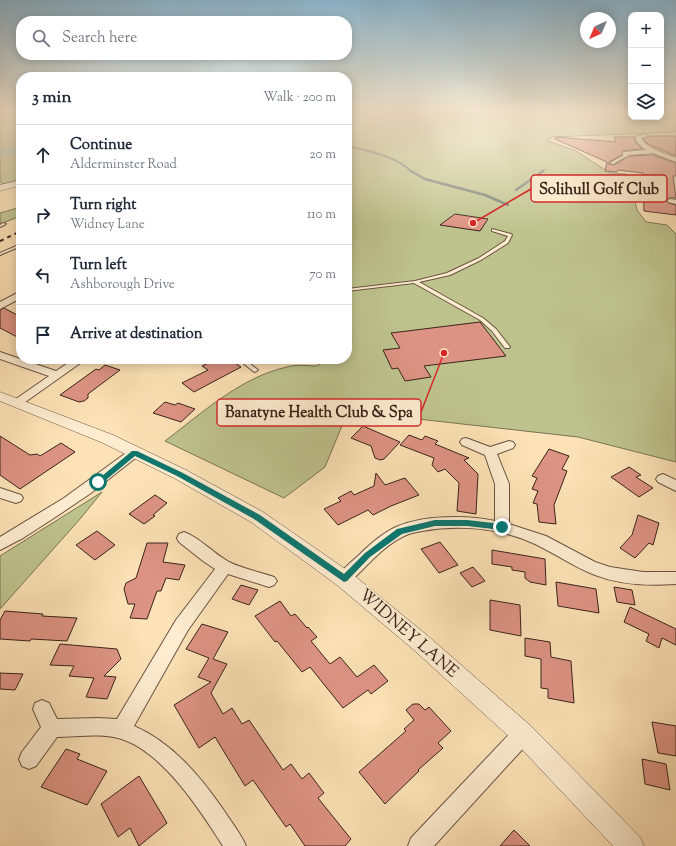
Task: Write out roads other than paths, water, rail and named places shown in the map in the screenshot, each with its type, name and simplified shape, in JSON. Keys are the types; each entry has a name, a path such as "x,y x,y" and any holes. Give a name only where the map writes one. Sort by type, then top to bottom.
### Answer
{"street":[{"path":"616,150 625,154 652,151 673,157 676,160"},
{"path":"0,188 16,183"},
{"path":"0,306 16,297"},
{"path":"0,356 16,361"},
{"path":"24,364 57,375"},
{"path":"17,403 74,364"},
{"name":"WIDNEY LANE","path":"0,396 108,439 134,453 180,474 257,517 344,579 421,643 523,734 630,846"},
{"path":"466,442 490,452 509,445"},
{"path":"490,452 502,484 502,527"},
{"path":"0,544 22,532 98,482 134,453"},
{"path":"663,479 676,486"},
{"path":"0,493 16,498"},
{"path":"344,579 368,555 400,531 435,523 467,523 502,527 533,537 592,567 627,577 656,579 676,578"},
{"path":"184,538 208,558 225,567 269,581"},
{"path":"121,730 182,625 225,567"},
{"path":"42,709 52,728"},
{"path":"52,728 121,730 144,739 180,770 215,815 235,846"},
{"path":"29,759 52,728"},
{"path":"419,846 523,734"}],"lane":[{"path":"612,163 625,154"},
{"path":"352,289 415,282 448,274 480,259 508,242 510,235 493,230"},
{"path":"0,254 16,247"},
{"path":"415,282 429,292 465,310 490,325 507,347"},
{"path":"247,364 255,370"}],"waterway":[{"path":"362,149 390,158 405,166 412,172"},
{"path":"0,151 16,151"},
{"path":"411,171 425,179 485,195 508,205"},
{"path":"516,190 543,171"}],"railway":[{"path":"0,241 16,233"}],"place":[{"name":"Solihull Golf Club","path":"473,223"},
{"name":"Banatyne Health Club & Spa","path":"444,353"}]}
